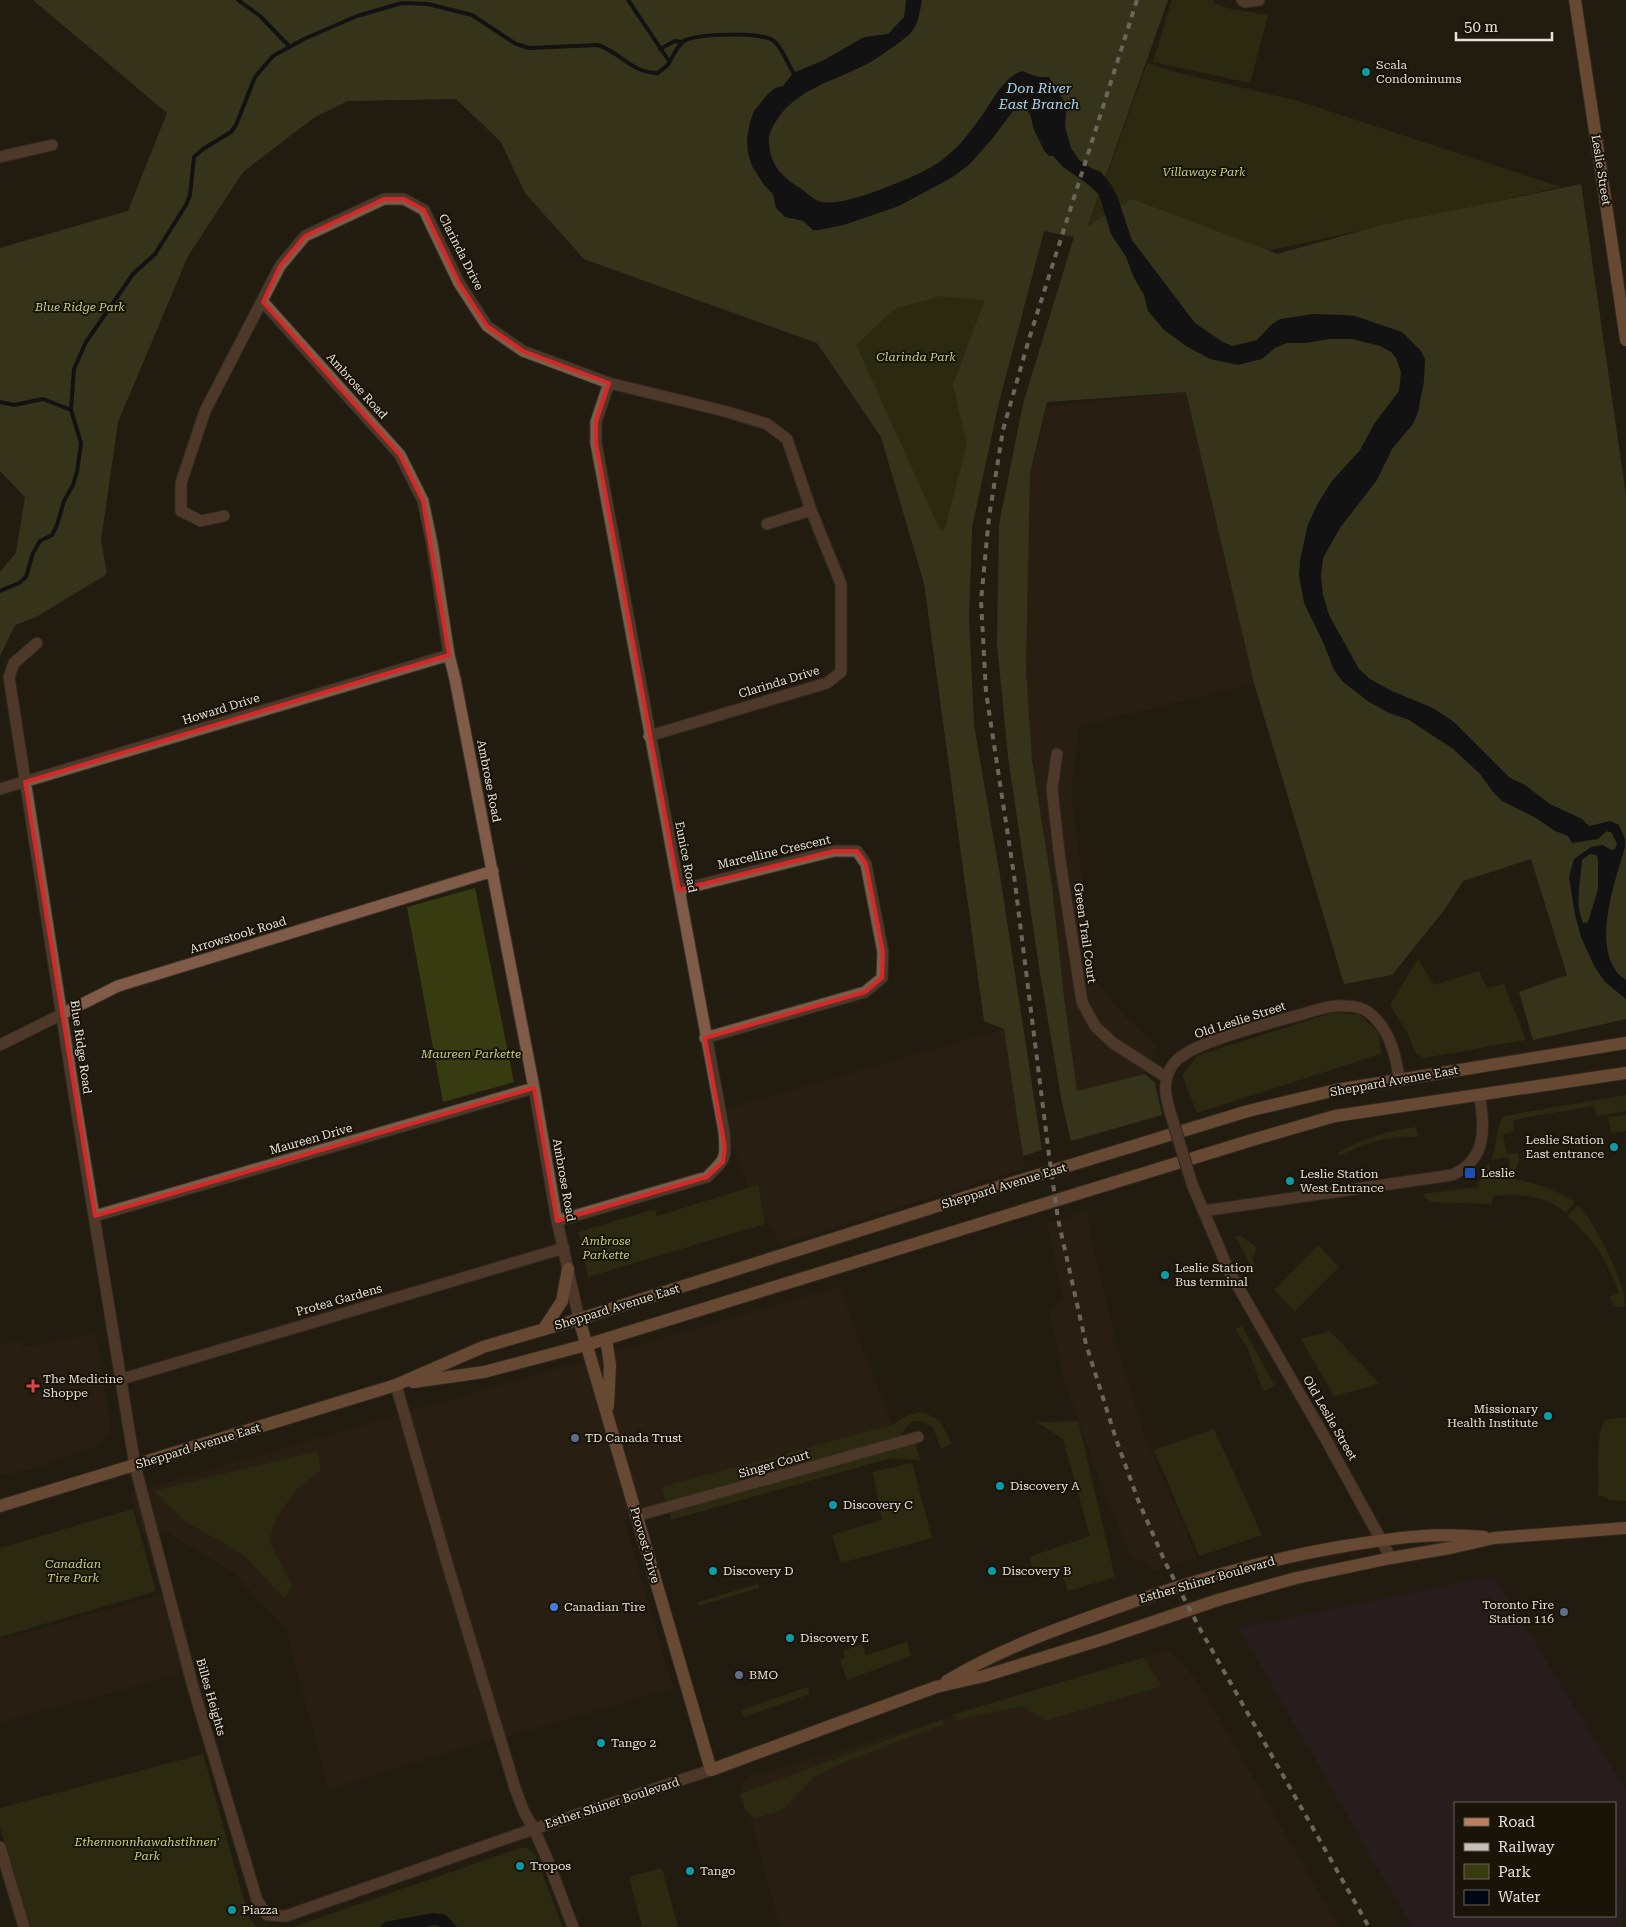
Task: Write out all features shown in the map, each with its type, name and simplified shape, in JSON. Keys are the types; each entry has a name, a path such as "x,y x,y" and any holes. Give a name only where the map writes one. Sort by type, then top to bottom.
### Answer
{"main road":[{"name":"Leslie Street","path":"1575,0 1626,340"},
{"name":"Sheppard Avenue East","path":"0,1506 396,1385 483,1347 579,1320 957,1200 1248,1111 1336,1090 1626,1043"},
{"name":"Sheppard Avenue East","path":"396,1385 484,1372 586,1345 1234,1145 1326,1119 1626,1073"},
{"path":"543,1330 562,1301 568,1269"},
{"name":"Provost Drive","path":"579,1320 711,1770"},
{"path":"606,1339 610,1365 608,1418"},
{"name":"Esther Shiner Boulevard","path":"711,1770 936,1687 984,1676 1103,1639 1218,1600 1296,1578 1494,1538 1588,1529 1626,1528"},
{"name":"Esther Shiner Boulevard","path":"936,1687 976,1663 1076,1622 1166,1590 1296,1554 1382,1539 1452,1534 1494,1538"}],"street":[{"path":"1243,1 1259,0"},
{"path":"0,157 52,145"},
{"name":"Clarinda Drive","path":"224,516 201,522 181,511 181,483 205,411 280,266 305,236 384,199 404,199 424,210 459,283 487,326 523,351 609,383 724,411 767,424 787,439 811,510 840,584 840,672 827,683 649,736"},
{"name":"Ambrose Road","path":"263,302 400,455 423,501 432,544 449,655 493,871 557,1220 579,1320"},
{"name":"Eunice Road","path":"557,1220 707,1177 723,1162 725,1147 724,1131 705,1038 596,443 596,422 609,383"},
{"path":"767,524 811,510"},
{"name":"Blue Ridge Road","path":"37,643 14,663 9,677 74,1094 135,1466"},
{"name":"Howard Drive","path":"0,789 449,655"},
{"name":"Green Trail Court","path":"1057,754 1052,789 1060,860 1082,1002 1095,1026 1113,1043 1166,1077"},
{"name":"Marcelline Crescent","path":"679,890 834,851 857,851 866,864 883,952 882,978 864,992 705,1038"},
{"name":"Arrowstook Road","path":"0,1045 118,986 493,871"},
{"name":"Old Leslie Street","path":"1391,1558 1320,1428 1229,1272 1192,1184 1168,1104 1166,1077 1176,1060 1201,1045 1255,1027 1334,1006 1352,1006 1368,1011 1386,1032 1398,1065 1399,1079"},
{"name":"Maureen Drive","path":"95,1216 534,1088"},
{"path":"1203,1212 1452,1175 1461,1171 1480,1147 1484,1123 1480,1096"},
{"name":"Protea Gardens","path":"122,1379 564,1248"},
{"path":"396,1385 515,1788 524,1812 534,1829 573,1927"},
{"name":"Singer Court","path":"636,1516 918,1437"},
{"name":"Billes Heights","path":"135,1466 193,1687 256,1895 267,1915 286,1916"},
{"name":"Esther Shiner Boulevard","path":"286,1916 534,1829 711,1770"},
{"path":"0,1847 24,1927"}],"highlighted area":[{"path":"384,199 404,199 424,210 459,283 487,326 523,351 609,383 596,422 596,443 679,890 834,851 857,851 866,864 883,952 882,978 865,992 705,1038 725,1147 723,1162 707,1177 557,1221 534,1088 95,1216 25,782 449,655 423,501 400,455 263,302 280,266 305,236"}],"shaded area":[{"path":"1186,392 1254,683 1079,726 1071,792 1094,978 1124,1016 1157,1047 1145,1074 1077,1091 1064,998 1052,886 1032,758 1026,669 1030,473 1047,407"},
{"path":"1004,1029 1025,1168 780,1244 752,1195 719,1111"},
{"path":"1087,1210 1092,1243 1118,1352 1146,1440 1197,1557 1156,1571 1138,1559 1133,1560 1099,1479 1064,1379 1049,1312 1063,1298 1047,1222 1072,1217"},
{"path":"839,1287 892,1425 908,1415 923,1412 939,1420 952,1444 941,1449 933,1427 921,1421 912,1421 899,1438 624,1520 673,1688 505,1737 491,1739 329,1789 286,1629 233,1572 167,1532 160,1535 179,1627 180,1674 0,1722 0,1640 163,1594 130,1493"},
{"path":"95,1333 111,1425 107,1436 103,1442 91,1448 41,1466 0,1476 0,1345 21,1341 22,1348"},
{"path":"1494,1576 1626,1791 1626,1861 1621,1927 1412,1927 1239,1628"},
{"path":"1168,1650 1197,1681 1339,1927 780,1927 741,1783 749,1777 942,1720 955,1714 1039,1691"}],"green space":[{"name":"Blue Ridge Park","path":"33,0 1168,0 1088,226 1132,199 1277,254 1382,225 1581,184 1626,496 1626,1019 1533,1040 1519,992 1567,975 1531,859 1463,881 1445,909 1392,975 1344,984 1254,683 1186,392 1047,402 1030,473 1026,669 1032,760 1052,886 1064,998 1077,1091 1145,1074 1155,1083 1162,1115 1071,1141 1062,1103 1039,967 1008,756 997,644 999,525 1023,404 1074,237 1044,231 998,406 972,527 969,617 974,725 1000,876 1042,1150 1023,1156 1004,1029 984,1021 924,583 881,437 817,343 584,259 525,193 501,142 456,99 348,101 315,117 243,172 188,256 118,422 101,540 107,574 36,617 15,625 0,656 0,572 16,553 25,497 0,471 0,248 128,211 167,113","holes":["941,296 985,300 953,385 967,444 945,529 940,530 856,345 894,309"]},
{"path":"1172,0 1212,0 1215,4 1231,9 1268,15 1250,83 1153,62"},
{"name":"Villaways Park","path":"1147,63 1179,73 1295,100 1561,187 1179,270 1053,325"},
{"name":"Clarinda Park","path":"1016,278 998,406 972,527 969,617 924,583 882,437 817,343 871,287"},
{"name":"Maureen Parkette","path":"475,888 514,1082 443,1102 407,907"},
{"path":"1418,959 1434,985 1479,971 1487,988 1504,984 1526,1040 1423,1058 1415,1052 1408,1034 1390,1005"},
{"path":"1335,1012 1360,1015 1379,1033 1381,1054 1197,1113 1182,1075 1198,1055"},
{"path":"1626,1095 1626,1111 1597,1116 1594,1106 1513,1120 1514,1131 1503,1134 1507,1154 1518,1153 1519,1159 1513,1179 1545,1187 1575,1202 1566,1213 1550,1202 1522,1195 1493,1196 1492,1204 1432,1202 1425,1198 1424,1194 1478,1187 1482,1171 1489,1163 1489,1167 1492,1170 1508,1167 1510,1162 1507,1157 1491,1160 1499,1125 1504,1116"},
{"path":"1626,1115 1626,1131 1611,1133 1608,1117"},
{"path":"1416,1127 1418,1137 1397,1137 1377,1141 1339,1156 1338,1153 1366,1139"},
{"name":"Ambrose Parkette","path":"758,1185 765,1224 588,1277 579,1232 655,1209 657,1216"},
{"path":"1578,1205 1609,1254 1621,1284 1625,1307 1616,1307 1609,1297 1619,1293 1609,1269 1593,1242 1568,1216"},
{"path":"1235,1236 1241,1236 1257,1247 1253,1257 1255,1270 1253,1270"},
{"path":"1318,1245 1339,1267 1295,1311 1274,1290"},
{"path":"1242,1326 1275,1386 1263,1391 1247,1347 1235,1329"},
{"path":"1330,1331 1380,1384 1334,1396 1301,1339"},
{"path":"923,1412 939,1420 952,1444 941,1449 933,1427 921,1421 912,1421 899,1438 667,1507 662,1487 892,1425 908,1415"},
{"path":"1626,1418 1626,1501 1608,1500 1603,1496 1598,1496 1599,1438 1603,1424 1606,1421"},
{"path":"1078,1421 1115,1577 1068,1591 1060,1568 1034,1573 1029,1557 1090,1536 1063,1439 1037,1422"},
{"path":"1214,1429 1262,1535 1199,1556 1154,1450"},
{"path":"915,1444 920,1460 891,1458 671,1520 670,1512"},
{"path":"317,1451 321,1470 296,1490 276,1517 269,1541 292,1586 284,1598 244,1555 185,1521 154,1491"},
{"path":"912,1463 932,1538 841,1563 832,1535 882,1520 873,1472"},
{"name":"Canadian Tire Park","path":"133,1509 156,1591 0,1637 0,1548"},
{"path":"758,1584 759,1588 699,1606 698,1602"},
{"path":"907,1642 911,1656 847,1680 840,1660 845,1658 843,1651 862,1644 866,1655"},
{"path":"1143,1658 1162,1686 1046,1720 1021,1706 956,1720 955,1714"},
{"path":"808,1687 810,1694 744,1717 741,1710"},
{"path":"942,1720 944,1724 842,1763 814,1777 783,1809 756,1818 746,1811 740,1794"},
{"name":"Ethennonnhawahstihnen' Park","path":"203,1754 249,1918 257,1927 30,1927 0,1827 0,1808"},
{"path":"520,1848 527,1848 534,1853 563,1927 293,1927"},
{"path":"662,1868 678,1927 642,1927 629,1877"}],"water":[{"name":"Don River East Branch","path":"906,0 922,0 917,23 909,35 870,62 804,94 783,111 772,128 769,136 770,152 778,170 814,198 822,202 845,201 890,186 930,168 944,159 959,145 1008,80 1022,71 1038,77 1049,77 1064,101 1066,112 1065,126 1071,148 1079,160 1101,172 1112,186 1132,240 1195,323 1232,346 1257,340 1271,325 1280,319 1313,314 1355,316 1402,332 1421,351 1425,359 1424,381 1418,412 1413,424 1392,449 1377,480 1340,528 1323,558 1321,576 1323,595 1329,615 1359,669 1370,679 1392,691 1433,708 1454,722 1510,778 1525,785 1550,804 1582,819 1589,826 1610,821 1619,825 1625,839 1625,847 1612,891 1606,941 1609,956 1616,971 1626,980 1626,999 1605,982 1594,966 1581,937 1575,915 1569,877 1574,859 1591,847 1603,845 1611,850 1615,849 1617,844 1612,833 1607,831 1598,839 1572,843 1568,836 1555,831 1536,818 1502,801 1480,774 1453,749 1409,720 1389,713 1369,702 1342,681 1334,670 1304,603 1299,576 1300,560 1308,524 1318,503 1332,481 1360,450 1374,424 1399,391 1401,372 1396,358 1391,352 1380,346 1352,339 1329,339 1306,343 1287,343 1275,348 1262,359 1238,365 1210,359 1186,346 1164,330 1148,311 1144,295 1134,278 1126,257 1111,234 1099,195 1089,185 1063,167 1053,156 1049,156 1045,152 1034,130 1030,114 1023,107 1017,107 1014,110 969,165 951,178 899,206 844,225 819,230 813,230 803,221 785,217 776,208 773,194 764,185 752,166 748,153 747,138 754,111 767,95 775,88 783,86 793,73 824,60 864,37 888,34 904,17","holes":["1590,854 1596,855 1598,858 1598,889 1588,922 1583,923 1578,900 1582,860"]},
{"path":"433,1913 446,1915 457,1927 434,1925 425,1927 380,1927 385,1922"}],"waterway":[{"path":"238,0 260,16 290,47"},
{"path":"628,0 669,61"},
{"path":"0,591 19,583 26,577 33,553 40,541 52,535 64,501 73,485 81,443 71,410 74,369 86,342 133,274 155,254 186,205 190,195 194,157 203,149 231,132 236,125 255,77 273,56 304,39 357,16 402,3 428,4 472,15 516,44 529,48 598,45 641,70 658,73 668,64 679,46 691,38 715,35 758,36 774,41 781,49 796,77"},
{"path":"660,49 675,41 682,42"},
{"path":"0,402 14,405 43,399 71,410"}],"railway":[{"path":"1137,0 1029,339 1003,430 989,517 981,601 986,692 1014,875 1058,1219 1086,1344 1116,1439 1138,1500 1166,1564 1200,1629 1369,1927"}],"place":[{"name":"Scala Condominums","path":"1366,72"},
{"name":"Leslie Station East entrance","path":"1614,1147"},
{"name":"Leslie","path":"1470,1173"},
{"name":"Leslie Station West Entrance","path":"1290,1181"},
{"name":"Leslie Station Bus terminal","path":"1165,1275"},
{"name":"The Medicine Shoppe","path":"33,1386"},
{"name":"Missionary Health Institute","path":"1548,1416"},
{"name":"TD Canada Trust","path":"575,1438"},
{"name":"Discovery A","path":"1000,1486"},
{"name":"Discovery C","path":"833,1505"},
{"name":"Discovery D","path":"713,1571"},
{"name":"Discovery B","path":"992,1571"},
{"name":"Canadian Tire","path":"554,1607"},
{"name":"Toronto Fire Station 116","path":"1564,1612"},
{"name":"Discovery E","path":"790,1638"},
{"name":"BMO","path":"739,1675"},
{"name":"Tango 2","path":"601,1743"},
{"name":"Tropos","path":"520,1866"},
{"name":"Tango","path":"690,1871"},
{"name":"Piazza","path":"232,1910"}]}
